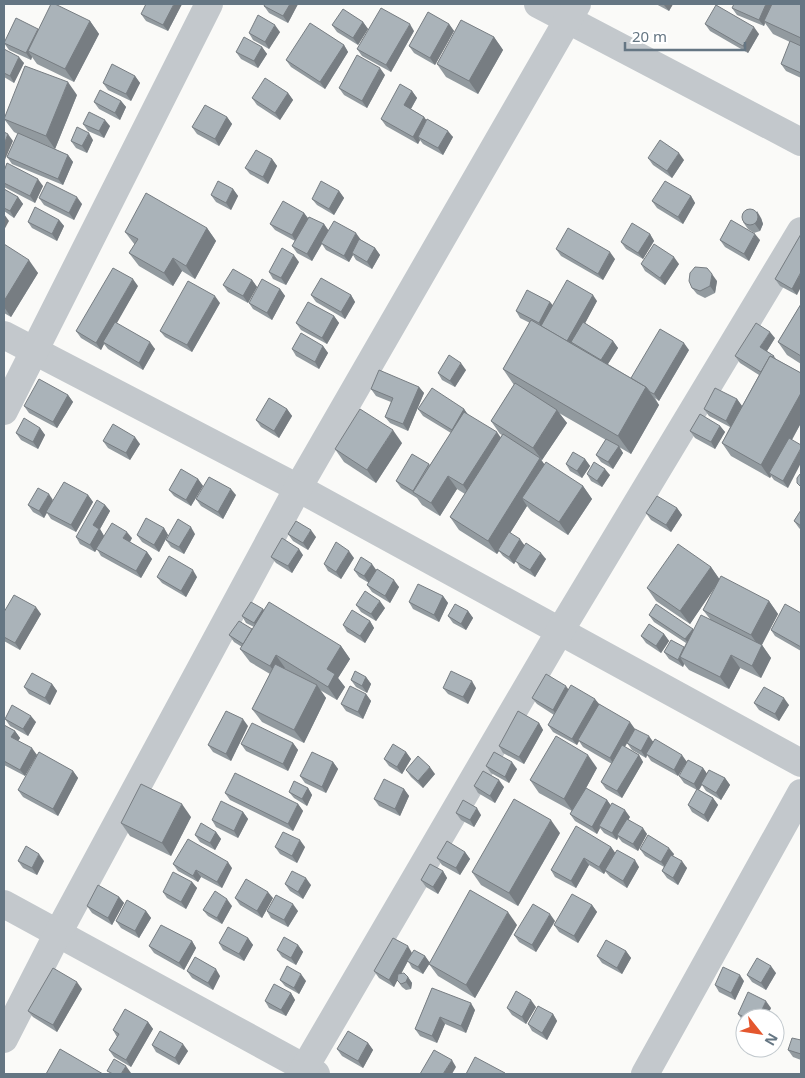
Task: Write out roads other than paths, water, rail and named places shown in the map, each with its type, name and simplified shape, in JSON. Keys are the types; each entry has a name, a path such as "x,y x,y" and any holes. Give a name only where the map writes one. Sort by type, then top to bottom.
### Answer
{"street":[{"path":"4,411 209,4"},
{"path":"538,4 573,12 801,142"},
{"path":"4,1039 58,933 298,488 573,12"},
{"path":"4,904 307,1072 560,631 801,231"},
{"path":"4,335 298,488 801,763"},
{"path":"645,1074 801,793"}]}
